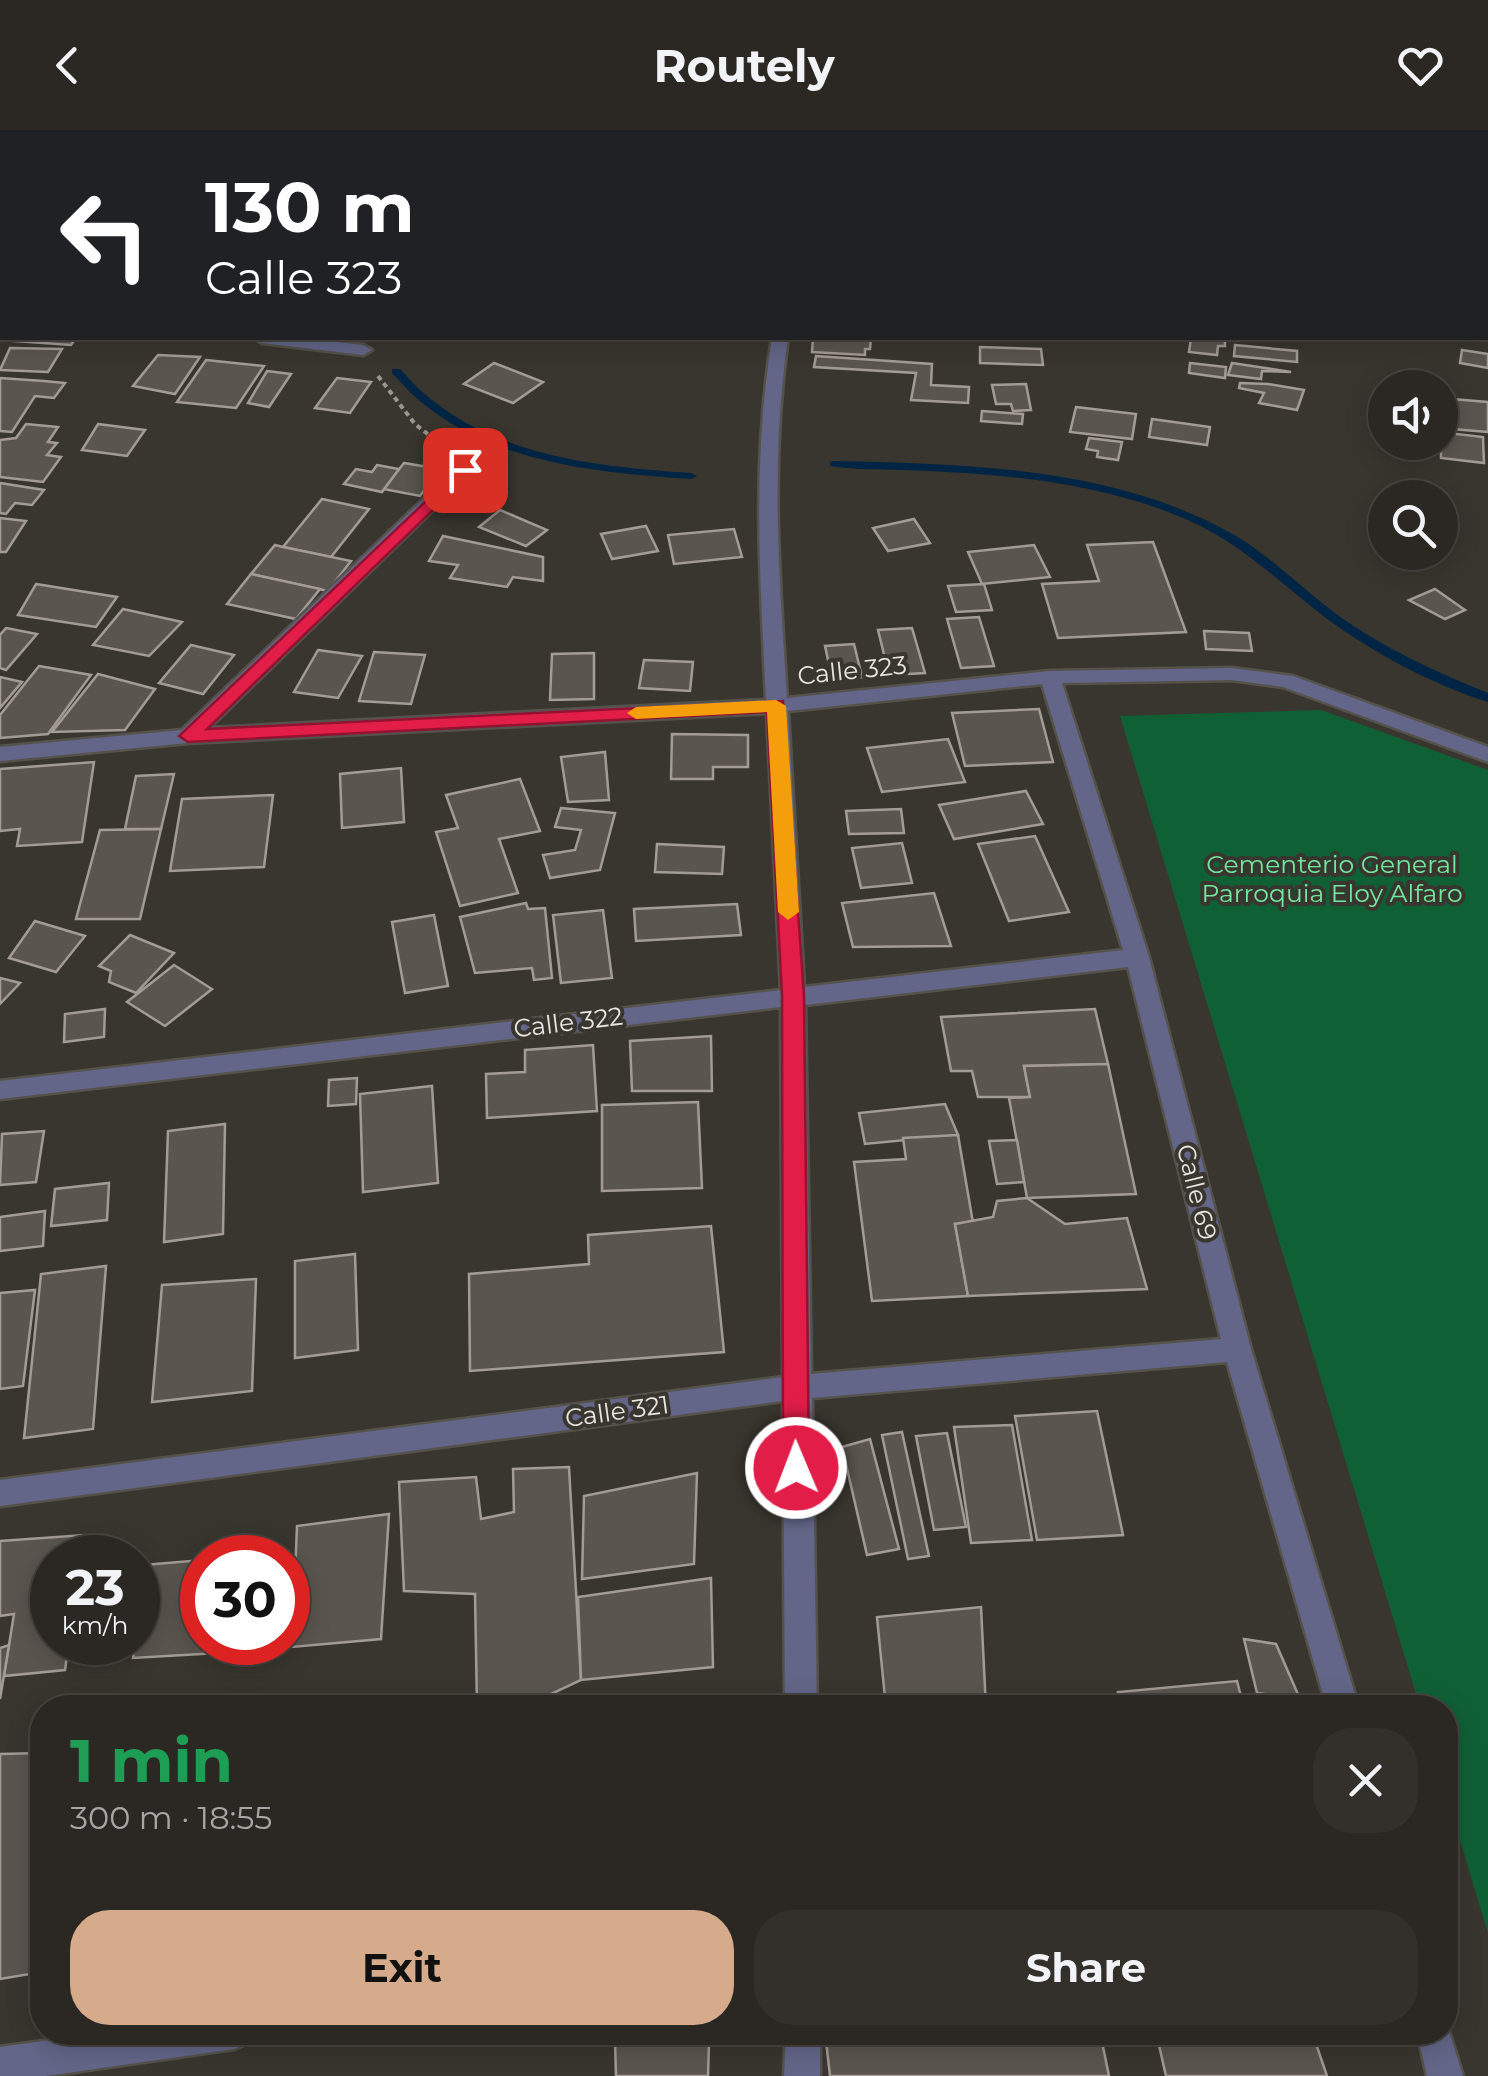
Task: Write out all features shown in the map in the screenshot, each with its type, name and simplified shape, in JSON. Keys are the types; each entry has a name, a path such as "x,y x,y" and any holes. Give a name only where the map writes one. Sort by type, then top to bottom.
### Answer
{"street":[{"path":"279,340 364,350"},
{"path":"780,340 768,417 766,507 793,995 800,1695"},
{"path":"188,736 465,470"},
{"name":"Calle 323","path":"0,754 188,736 776,706 1050,676 1256,675 1286,681 1488,755"},
{"name":"Calle 69","path":"1050,676 1137,957 1237,1348 1339,1695"},
{"name":"Calle 322","path":"0,1090 1137,957"},
{"name":"Calle 321","path":"0,1494 794,1388 1237,1348"},
{"path":"0,2065 142,2045"},
{"path":"802,2076 803,2045"},
{"path":"1437,2045 1445,2076"}],"path":[{"path":"364,350 382,386 415,424 465,470"}],"green space":[{"name":"Cementerio General Parroquia Eloy Alfaro","path":"1321,710 1488,770 1488,1933 1458,1834 1458,1695 1416,1695 1120,716"}],"building":[{"path":"15,340 75,340 71,345"},
{"path":"813,340 871,340 865,355 812,352"},
{"path":"1191,340 1225,340 1225,346 1218,346 1217,355 1189,352"},
{"path":"1235,345 1297,351 1297,362 1234,356"},
{"path":"980,347 1041,349 1043,365 980,363"},
{"path":"10,348 62,349 48,372 0,370"},
{"path":"1462,350 1488,354 1488,368 1460,363"},
{"path":"158,355 200,357 175,394 133,386"},
{"path":"816,356 932,364 931,385 969,387 968,403 911,400 916,373 814,367"},
{"path":"206,360 264,366 236,408 177,402"},
{"path":"494,363 543,382 513,403 464,384"},
{"path":"1190,363 1226,367 1225,378 1189,373"},
{"path":"1232,363 1291,372 1262,371 1261,379 1228,375"},
{"path":"267,371 291,374 269,407 248,403"},
{"path":"0,378 65,383 54,398 35,396 12,432 0,431"},
{"path":"337,378 371,382 350,413 315,408"},
{"path":"1240,383 1304,390 1297,410 1259,403 1264,393 1239,388"},
{"path":"1026,384 1031,410 1013,411 1011,404 996,404 992,385"},
{"path":"1458,400 1488,402 1488,432 1458,430"},
{"path":"1076,407 1136,414 1132,439 1070,432"},
{"path":"982,411 1023,414 1022,424 981,421"},
{"path":"1152,419 1210,427 1207,445 1149,437"},
{"path":"26,424 58,427 48,442 57,443 47,455 61,457 43,482 0,477 0,440 16,438"},
{"path":"98,424 145,430 127,456 82,450"},
{"path":"1458,434 1483,437 1484,463 1458,460"},
{"path":"1089,438 1122,442 1118,460 1097,457 1098,451 1086,449"},
{"path":"404,463 440,469 420,496 383,489"},
{"path":"377,465 399,469 382,492 344,484 356,469 372,472"},
{"path":"0,483 44,490 32,505 15,503 6,514 0,513"},
{"path":"322,499 369,509 331,557 283,547"},
{"path":"500,510 547,530 526,546 479,527"},
{"path":"0,518 26,521 6,552 0,552"},
{"path":"914,519 930,543 888,551 873,528"},
{"path":"646,526 658,551 612,559 601,534"},
{"path":"734,529 742,557 674,564 668,535"},
{"path":"443,536 543,557 543,581 513,577 507,587 450,578 458,565 429,561"},
{"path":"1153,542 1186,632 1058,638 1042,584 1099,581 1087,545"},
{"path":"275,545 351,561 328,591 251,574"},
{"path":"1034,545 1050,577 982,584 968,552"},
{"path":"251,574 320,589 296,619 227,604"},
{"path":"36,584 117,597 96,627 18,615"},
{"path":"984,584 992,610 956,612 948,586"},
{"path":"1435,589 1465,610 1445,619 1409,600"},
{"path":"123,609 182,622 149,656 93,645"},
{"path":"979,617 994,666 961,668 947,619"},
{"path":"6,628 37,634 6,670 0,668 0,635"},
{"path":"912,628 925,673 889,675 878,630"},
{"path":"1204,631 1249,633 1252,651 1206,649"},
{"path":"854,644 862,677 832,679 825,646"},
{"path":"191,645 234,655 203,694 159,683"},
{"path":"318,650 362,656 338,698 294,692"},
{"path":"374,652 425,655 411,704 359,701"},
{"path":"594,653 594,699 550,700 552,654"},
{"path":"644,660 693,662 690,691 639,688"},
{"path":"39,666 91,675 48,734 0,738 0,715"},
{"path":"98,674 155,689 125,730 52,732"},
{"path":"0,677 22,682 0,708"},
{"path":"1039,709 1053,762 965,766 952,713"},
{"path":"672,734 748,735 748,767 713,767 713,779 671,779"},
{"path":"948,739 965,782 882,792 867,748"},
{"path":"605,752 609,800 568,802 561,757"},
{"path":"94,762 82,842 17,846 20,829 0,831 0,769"},
{"path":"401,768 404,822 342,828 340,774"},
{"path":"174,774 161,829 125,829 136,776"},
{"path":"520,779 540,831 499,839 518,893 460,906 436,832 458,828 446,795"},
{"path":"1026,791 1043,824 954,839 939,805"},
{"path":"273,795 264,867 170,871 182,799"},
{"path":"561,808 615,813 600,870 550,878 543,855 575,850 581,830 555,827"},
{"path":"901,809 904,833 849,834 846,811"},
{"path":"161,829 140,919 76,919 100,830"},
{"path":"1035,836 1069,912 1009,921 978,844"},
{"path":"902,843 912,883 861,888 852,848"},
{"path":"657,844 724,847 722,874 655,872"},
{"path":"934,893 951,946 853,947 842,903"},
{"path":"526,903 528,909 545,908 552,978 534,980 532,968 475,973 460,917"},
{"path":"737,904 741,935 636,941 634,909"},
{"path":"603,910 612,978 561,983 553,915"},
{"path":"434,915 448,986 405,993 392,922"},
{"path":"35,921 85,936 56,972 9,958"},
{"path":"130,935 174,953 136,993 109,982 111,971 99,966"},
{"path":"174,965 212,989 165,1026 127,1002"},
{"path":"0,978 20,983 0,1004"},
{"path":"105,1009 104,1037 64,1042 65,1014"},
{"path":"1095,1009 1108,1064 1024,1066 1030,1097 978,1097 972,1071 951,1071 941,1017"},
{"path":"711,1036 712,1091 632,1091 630,1041"},
{"path":"593,1045 597,1111 487,1118 486,1074 525,1072 525,1050"},
{"path":"1108,1064 1136,1194 1027,1198 1009,1098 1030,1097 1024,1066"},
{"path":"357,1078 356,1104 328,1106 329,1080"},
{"path":"432,1086 438,1183 363,1192 360,1094"},
{"path":"698,1102 702,1188 602,1191 602,1105"},
{"path":"945,1104 958,1135 865,1144 859,1113"},
{"path":"225,1124 223,1234 164,1242 168,1131"},
{"path":"44,1131 36,1182 0,1185 2,1134"},
{"path":"958,1135 973,1223 955,1224 968,1296 872,1301 854,1162 906,1159 903,1138"},
{"path":"1017,1140 1024,1182 997,1184 989,1141"},
{"path":"109,1183 107,1220 51,1226 55,1189"},
{"path":"1027,1198 1065,1224 1127,1218 1147,1289 968,1296 955,1224 993,1217 997,1201"},
{"path":"45,1211 43,1246 0,1251 0,1217"},
{"path":"711,1226 724,1352 470,1371 469,1274 589,1264 588,1235"},
{"path":"355,1254 358,1350 295,1358 295,1261"},
{"path":"106,1266 93,1429 24,1438 41,1274"},
{"path":"256,1279 252,1391 152,1402 162,1285"},
{"path":"35,1290 23,1386 0,1389 0,1293"},
{"path":"1097,1411 1123,1535 1037,1540 1015,1416"},
{"path":"1012,1425 1032,1540 971,1543 954,1427"},
{"path":"902,1432 929,1556 908,1559 882,1435"},
{"path":"947,1433 966,1527 934,1530 916,1436"},
{"path":"870,1439 899,1549 867,1555 842,1447"},
{"path":"569,1467 581,1680 549,1695 477,1695 475,1594 404,1591 399,1482 476,1477 481,1519 514,1512 513,1469"},
{"path":"697,1473 694,1564 582,1579 584,1496"},
{"path":"389,1514 381,1639 310,1645 310,1535 297,1535 297,1526"},
{"path":"30,1539 30,1665 66,1665 65,1670 4,1676 14,1614 0,1616 0,1541"},
{"path":"180,1562 180,1655 160,1656 160,1564"},
{"path":"711,1578 713,1667 581,1680 578,1597"},
{"path":"981,1607 985,1695 885,1695 877,1617"},
{"path":"1244,1639 1276,1644 1298,1695 1257,1693"},
{"path":"9,1645 0,1699 0,1648"},
{"path":"1237,1681 1241,1695 1119,1695 1118,1692"},
{"path":"30,1753 30,1974 0,1979 0,1754"},
{"path":"615,2045 709,2045 708,2076 616,2076"},
{"path":"826,2045 1103,2045 1109,2076 830,2076"},
{"path":"1159,2045 1316,2045 1327,2076 1166,2076"}],"waterway":[{"path":"396,371 424,399 492,439 571,462 691,476"},
{"path":"834,464 932,467 1041,478 1147,501 1195,519 1236,541 1331,616 1379,647 1488,698"}],"slow traffic":[{"path":"636,713 776,706 788,912"}],"route":[{"path":"465,470 188,736 776,706 793,995 796,1468"}]}
